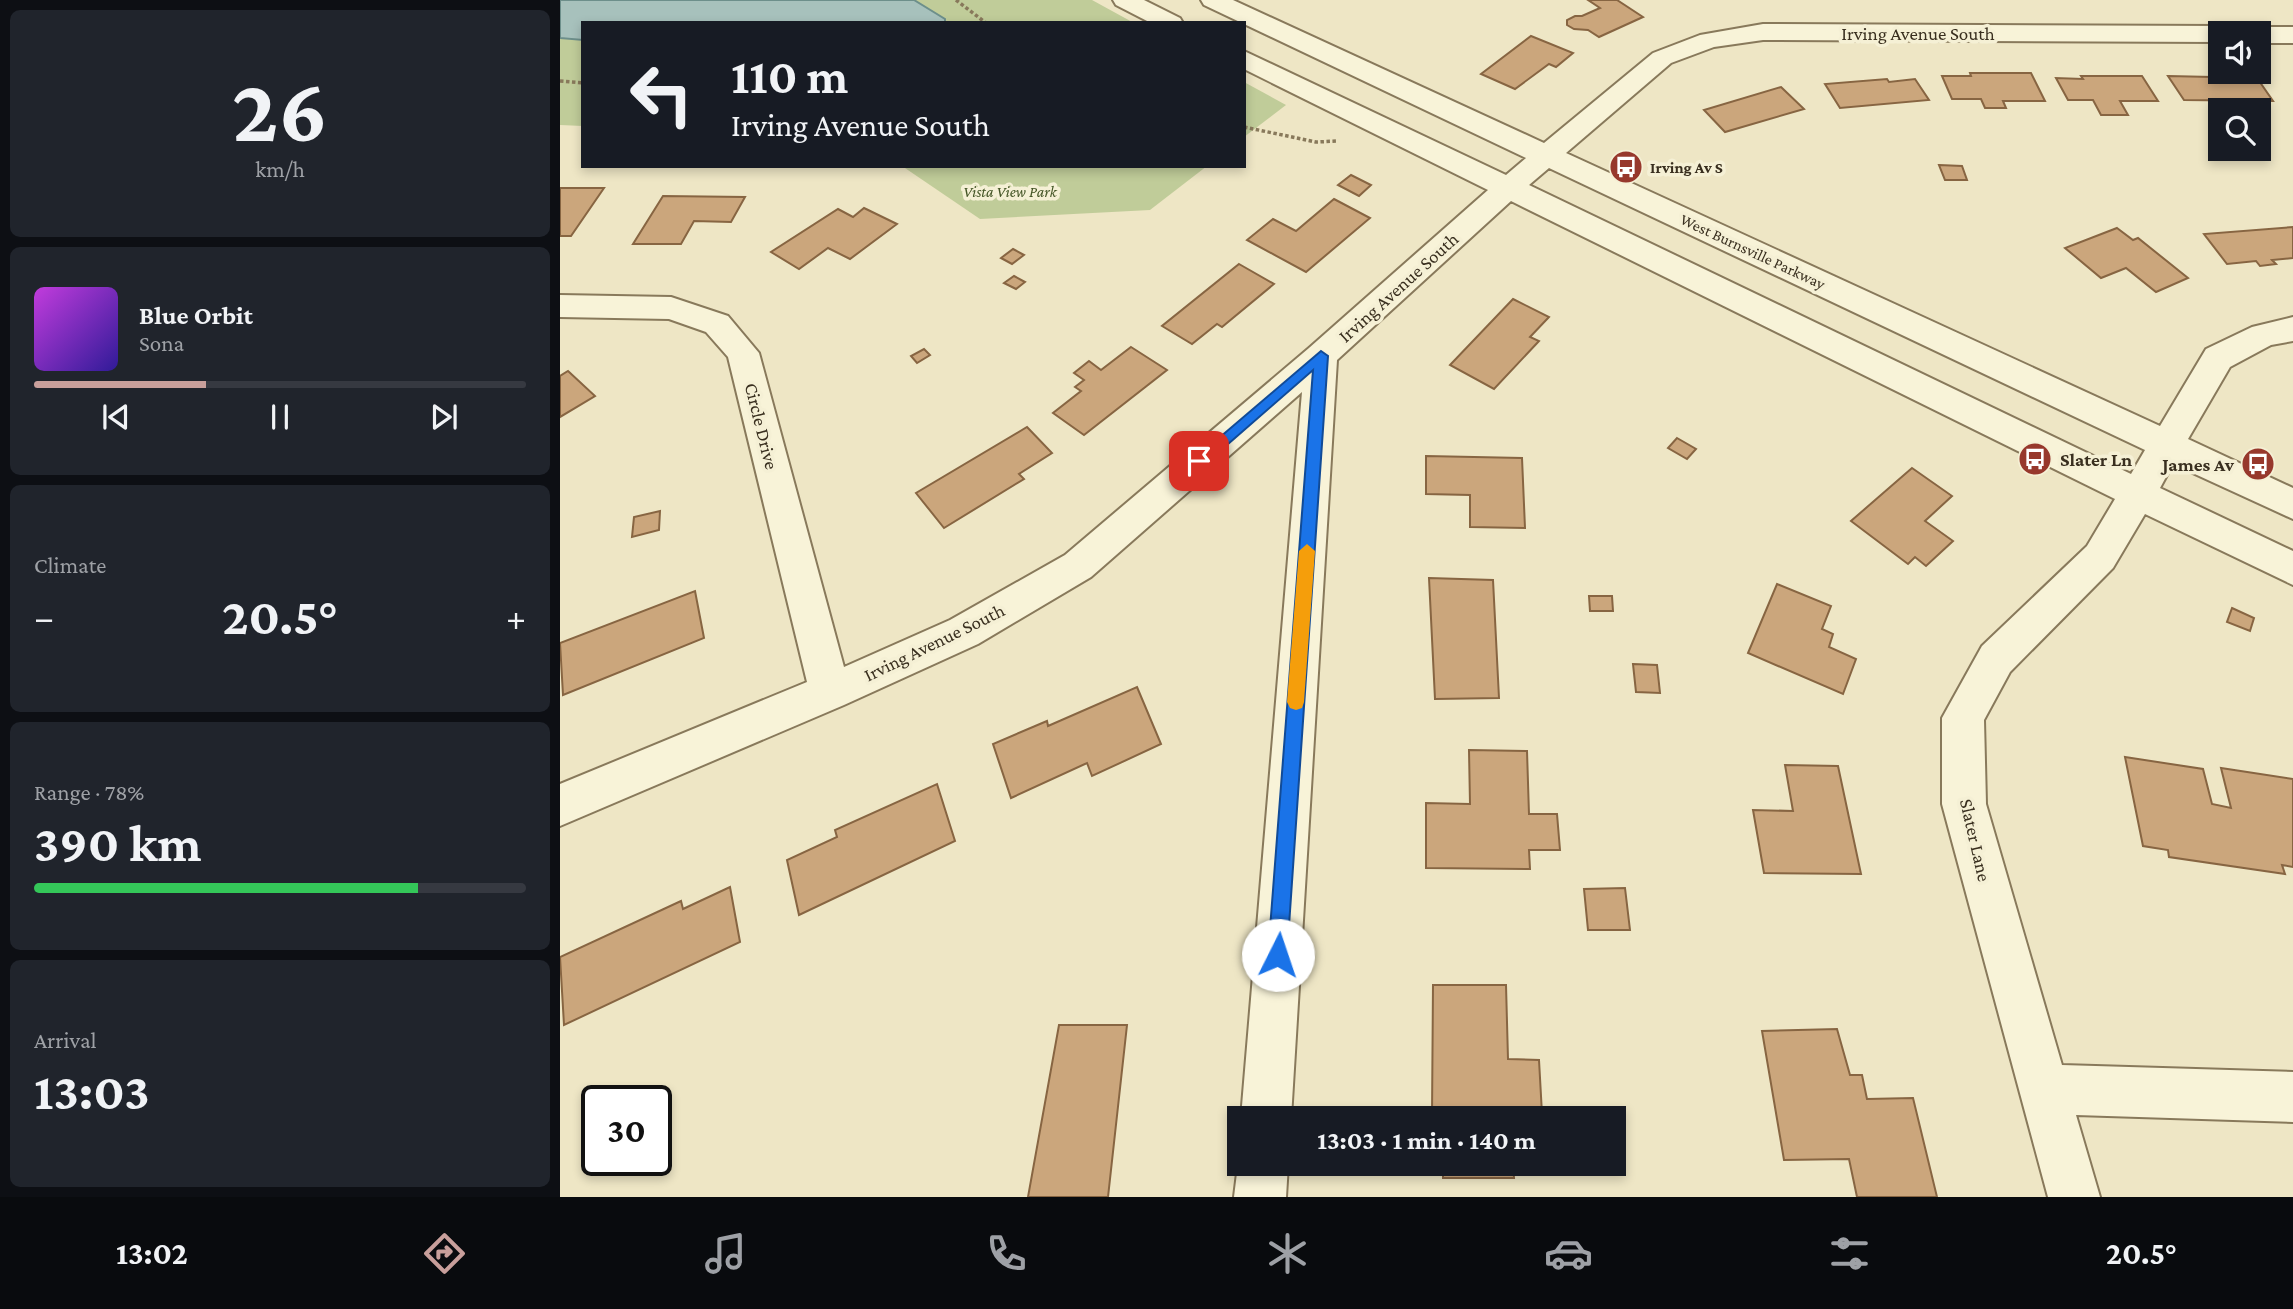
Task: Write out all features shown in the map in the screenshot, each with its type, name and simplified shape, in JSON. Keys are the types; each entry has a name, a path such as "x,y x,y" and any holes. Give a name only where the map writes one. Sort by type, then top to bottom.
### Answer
{"street":[{"path":"1125,0 1167,21"},
{"name":"West Burnsville Parkway","path":"1213,0 2293,504"},
{"name":"Irving Avenue South","path":"560,805 830,692 964,632 1078,566 1321,356 1508,188 1662,58 1709,40 1763,32 2208,34"},
{"path":"2271,35 2293,35"},
{"path":"1246,60 2293,569"},
{"name":"Circle Drive","path":"560,306 671,308 717,324 743,353 830,692"},
{"name":"Slater Lane","path":"2074,1197 1964,804 1963,718 1996,659 2100,557 2136,492 2218,358 2263,335 2293,329"},
{"path":"1267,1106 1321,356"},
{"path":"2042,1089 2293,1097"},
{"path":"1260,1197 1261,1176"}],"path":[{"path":"956,0 983,21"},
{"path":"560,81 581,83"},
{"path":"1246,127 1316,142 1343,141"}],"green space":[{"path":"560,0 1092,0 1130,21 581,21 581,126 560,125"},
{"path":"1246,83 1286,105 1246,135"},
{"name":"Vista View Park","path":"905,168 1204,168 1150,210 980,219"}],"water":[{"path":"560,0 914,0 945,19 581,21 581,40 560,38"}],"building":[{"path":"1588,0 1617,0 1643,17 1599,37 1588,30 1574,29 1567,25 1567,20 1600,8"},
{"path":"1531,36 1573,53 1556,67 1549,64 1515,89 1481,74"},
{"path":"1970,73 2031,73 2045,101 2003,101 2006,108 1985,108 1981,99 1952,99 1942,76 1971,76"},
{"path":"2081,76 2142,76 2158,101 2120,101 2128,115 2101,115 2093,100 2068,100 2056,78 2083,79"},
{"path":"2168,76 2208,77 2208,84 2261,84 2271,98 2208,98 2208,100 2184,100"},
{"path":"1887,79 1889,82 1915,79 1929,100 1840,108 1825,84"},
{"path":"1781,87 1804,109 1725,132 1704,110"},
{"path":"1939,165 1962,166 1967,180 1945,180"},
{"path":"1351,175 1371,185 1359,196 1338,185"},
{"path":"560,188 604,188 571,236 560,236"},
{"path":"663,196 745,197 731,222 694,221 681,244 633,244"},
{"path":"1334,199 1370,218 1306,272 1247,240 1273,219 1296,231"},
{"path":"864,208 897,224 850,259 828,248 799,269 771,252 838,209 853,217"},
{"path":"2293,227 2293,258 2272,260 2276,264 2260,266 2256,261 2227,264 2204,234"},
{"path":"2117,228 2133,240 2138,238 2188,278 2156,292 2126,268 2101,278 2065,248"},
{"path":"1013,249 1024,255 1012,264 1001,258"},
{"path":"1239,264 1274,284 1222,327 1217,324 1192,344 1162,326"},
{"path":"1014,276 1025,282 1016,289 1004,283"},
{"path":"1513,299 1549,317 1530,337 1539,341 1494,389 1450,365"},
{"path":"1131,347 1167,370 1084,435 1053,413 1081,391 1075,387 1084,380 1074,373 1089,361 1101,370"},
{"path":"924,349 930,355 917,363 911,356"},
{"path":"568,371 595,396 560,417 560,376"},
{"path":"1027,427 1052,453 1019,474 1024,479 944,528 916,493"},
{"path":"1677,438 1696,449 1687,459 1668,448"},
{"path":"1426,456 1522,458 1525,528 1470,527 1470,495 1426,494"},
{"path":"1912,468 1952,496 1925,521 1953,541 1926,566 1915,557 1908,564 1851,521"},
{"path":"660,511 659,530 632,537 634,517"},
{"path":"1429,578 1493,580 1499,698 1435,699"},
{"path":"1777,584 1831,606 1822,629 1833,634 1829,647 1856,659 1843,694 1748,653"},
{"path":"695,591 704,638 563,695 560,643"},
{"path":"1589,596 1612,596 1613,611 1590,611"},
{"path":"2232,608 2254,618 2250,631 2227,622"},
{"path":"1633,664 1657,665 1660,693 1636,692"},
{"path":"1137,687 1161,744 1092,776 1087,763 1011,798 993,744 1047,721 1048,726"},
{"path":"1469,750 1527,751 1529,814 1557,814 1560,850 1529,850 1530,869 1426,868 1426,803 1470,804"},
{"path":"2125,757 2203,769 2212,804 2231,808 2221,768 2293,779 2293,867 2282,865 2285,874 2169,857 2168,850 2143,846"},
{"path":"1785,765 1838,766 1861,874 1764,873 1753,810 1793,811"},
{"path":"937,784 955,841 799,915 787,860 837,837 835,830"},
{"path":"730,887 740,942 564,1025 560,957 681,901 683,909"},
{"path":"1625,888 1630,930 1588,930 1584,889"},
{"path":"1433,985 1506,985 1508,1059 1539,1060 1542,1106 1432,1106"},
{"path":"1059,1025 1127,1025 1108,1197 1028,1197"},
{"path":"1837,1029 1850,1075 1862,1075 1867,1099 1913,1098 1937,1197 1857,1197 1849,1159 1784,1160 1762,1031"},
{"path":"1514,1176 1514,1178 1443,1178"}],"slow traffic":[{"path":"1296,702 1307,551"}],"place":[{"name":"Irving Av S","path":"1626,167"},
{"name":"Slater Ln","path":"2035,459"},
{"name":"James Av","path":"2258,464"}],"route":[{"path":"1199,461 1321,356 1278,955"}]}
